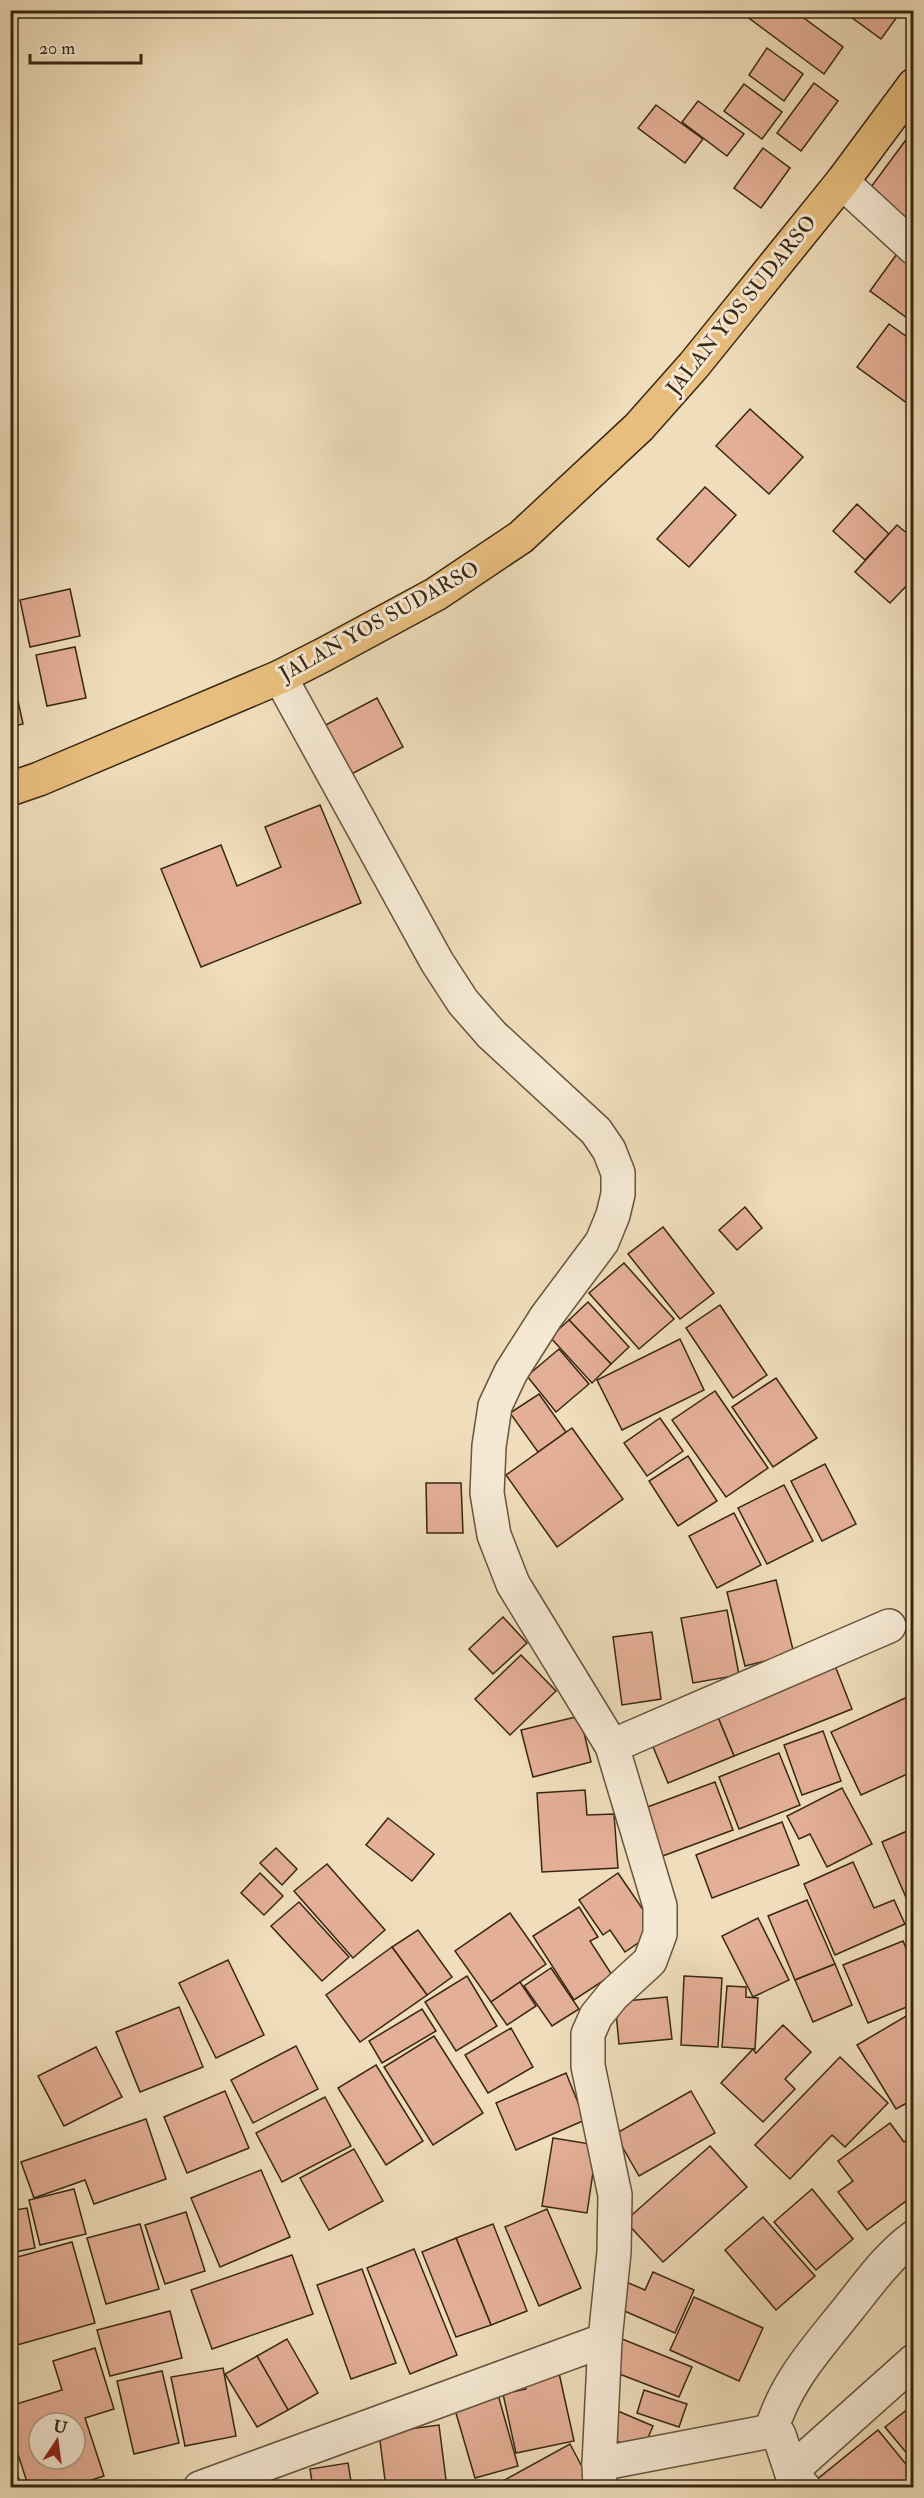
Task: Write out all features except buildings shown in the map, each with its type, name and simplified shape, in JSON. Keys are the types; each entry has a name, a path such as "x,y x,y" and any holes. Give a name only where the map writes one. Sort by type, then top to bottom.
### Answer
{"highway":[{"name":"JALAN YOS SUDARSO","path":"10,789 39,779 280,677 436,594 521,537 639,427 694,365 842,182 914,85"}],"street":[{"path":"842,182 914,248"},
{"path":"280,677 437,962 463,1002 492,1035 596,1131 609,1150 618,1173 618,1194 602,1242 511,1372 495,1406 489,1446 487,1493 494,1535 513,1584 612,1746 660,1906 660,1934 650,1961 613,1995 596,2016 588,2034 588,2066 615,2195 614,2252 605,2340 600,2476 771,2431 779,2435 797,2479 914,2361"},
{"path":"612,1746 889,1626"},
{"path":"771,2431 778,2407 796,2374 890,2257 914,2237"},
{"path":"200,2487 605,2340"}]}
